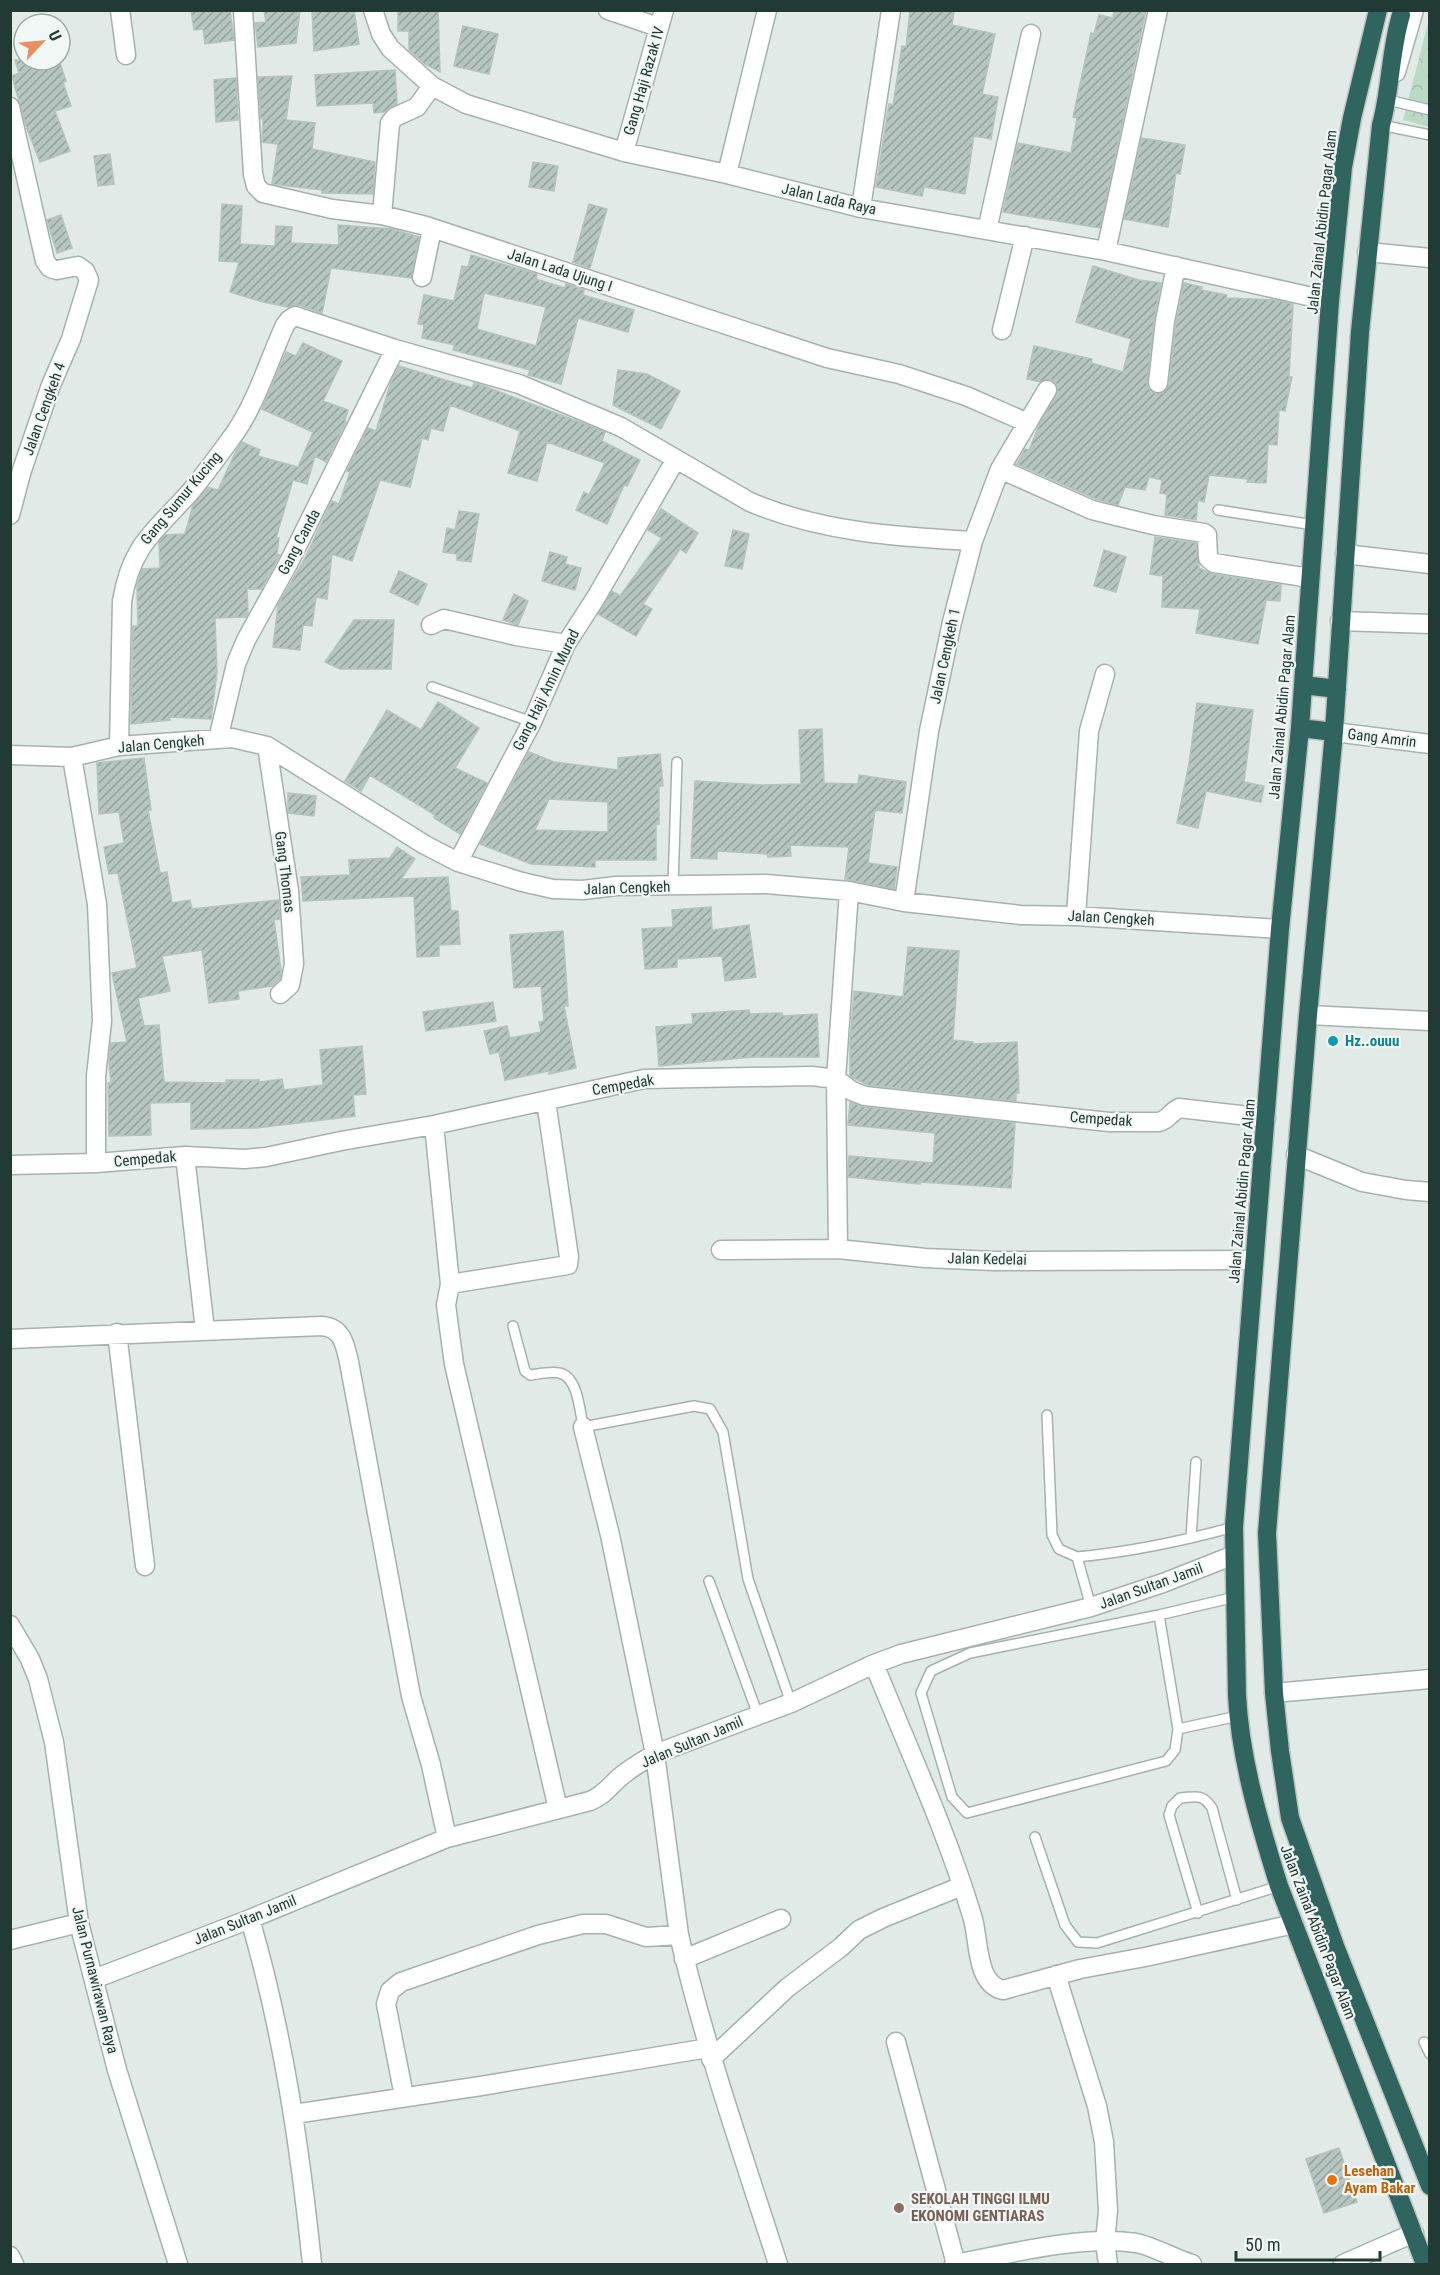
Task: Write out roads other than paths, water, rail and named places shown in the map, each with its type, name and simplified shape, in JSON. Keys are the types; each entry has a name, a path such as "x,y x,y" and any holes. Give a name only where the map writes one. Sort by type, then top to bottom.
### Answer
{"highway":[{"name":"Jalan Zainal Abidin Pagar Alam","path":"1396,12 1358,92 1343,167 1330,301 1300,728 1280,929 1254,1260 1234,1527 1234,1555 1238,1716 1263,1834 1279,1886 1425,2265"},
{"name":"Jalan Zainal Abidin Pagar Alam","path":"1396,12 1388,100 1381,125 1367,252 1334,732 1296,1155 1267,1533 1274,1693 1290,1818 1335,1946 1430,2186"},
{"path":"1303,685 1337,689"},
{"path":"1300,728 1334,732"}],"street":[{"path":"120,10 126,55"},
{"name":"Jalan Lada Ujung I","path":"243,10 253,174 256,186 267,195 382,215 432,228 827,357 899,375 966,396 1028,423"},
{"name":"Jalan Lada Raya","path":"373,10 381,34 390,48 432,86 466,104 624,152 727,174 861,208 1106,250 1330,301"},
{"path":"608,10 661,19"},
{"path":"727,174 767,10"},
{"path":"861,208 891,10"},
{"path":"1106,250 1158,10"},
{"name":"Gang Haji Razak IV","path":"624,152 661,19"},
{"path":"987,230 1031,34"},
{"path":"382,215 390,123 395,117 417,107 432,86"},
{"name":"Jalan Cengkeh 4","path":"10,107 41,247 50,268 57,270 78,266 85,271 89,280 71,339 51,385 22,470 10,515"},
{"path":"422,277 432,228"},
{"path":"1002,330 1025,236"},
{"path":"1367,252 1430,258"},
{"path":"1158,383 1164,321 1176,266"},
{"name":"Gang Sumur Kucing","path":"118,746 122,601 126,579 135,555 146,538 191,490 236,431 289,320 295,316 395,349"},
{"path":"395,349 519,384 621,427 750,502 778,513 838,528 915,538 973,541"},
{"name":"Gang Canda","path":"218,739 236,664 246,640 298,545 395,349"},
{"name":"Jalan Cengkeh 1","path":"904,902 929,731 952,622 973,541 1000,469 1047,390"},
{"name":"Gang Haji Amin Murad","path":"458,862 532,722 566,644 595,599 676,459"},
{"path":"1000,469 1092,510 1154,525 1204,533 1207,535 1208,558 1214,562 1310,578"},
{"path":"1345,554 1430,564"},
{"path":"431,625 444,619 516,636 566,644"},
{"path":"1340,621 1430,624"},
{"path":"1076,916 1089,731 1105,674"},
{"name":"Gang Amrin","path":"1334,732 1430,744"},
{"name":"Jalan Cengkeh","path":"10,755 72,757 118,746 218,739 248,740 267,746 425,845 458,862 553,889 766,884 849,891 904,902 1021,915 1076,916 1280,929"},
{"name":"Gang Thomas","path":"267,746 289,891 294,964 290,985 280,994"},
{"path":"72,757 97,904 102,1021 96,1076 96,1163"},
{"path":"838,1249 836,1079 849,891"},
{"path":"1308,1015 1430,1021"},
{"name":"Cempedak","path":"10,1165 96,1163 185,1156 244,1159 266,1157 434,1125 644,1079 795,1075 836,1079 852,1091 865,1096 1109,1122 1159,1122 1164,1121 1179,1108 1266,1118"},
{"path":"450,1284 568,1265 559,1176 546,1101"},
{"path":"434,1125 450,1284 447,1305 454,1364 558,1809"},
{"path":"1296,1155 1362,1182 1430,1192"},
{"path":"185,1156 204,1330"},
{"name":"Jalan Kedelai","path":"721,1250 838,1249 925,1258 994,1261 1254,1260"},
{"path":"10,1339 322,1326 335,1329 344,1340 411,1696 431,1765 447,1838"},
{"path":"117,1333 145,1566"},
{"path":"583,1427 610,1535 655,1754 684,1959 710,2054 778,2265"},
{"name":"Jalan Sultan Jamil","path":"94,1979 250,1919 447,1838 599,1797 618,1779 655,1754 791,1703 874,1664 901,1654 1091,1607 1163,1584 1234,1555"},
{"name":"Jalan Purnawirawan Raya","path":"10,1625 30,1659 38,1679 54,1742 79,1923 117,2070 178,2265"},
{"path":"874,1664 943,1830 973,1922 981,1964 990,1984 1003,1990 1056,1975 1294,1924"},
{"path":"1274,1693 1430,1678"},
{"path":"294,2114 404,2096 710,2054 859,1930 962,1886"},
{"path":"250,1919 280,2035 294,2114 312,2265"},
{"path":"684,1959 781,1919"},
{"path":"10,1940 79,1923"},
{"path":"404,2096 386,2004 390,1991 401,1982 538,1935 583,1924 606,1924 646,1937 679,1935"},
{"path":"1056,1975 1097,2106 1104,2142 1108,2211 1105,2242 1108,2265"},
{"path":"896,2042 955,2264 1064,2245 1105,2242 1138,2243 1192,2265"},
{"path":"1343,2265 1414,2233"},
{"path":"10,2256 14,2265"}],"lane":[{"path":"1388,100 1430,110"},
{"path":"1381,125 1430,135"},
{"path":"1218,510 1314,525"},
{"path":"432,687 532,722"},
{"path":"673,886 677,762"},
{"path":"513,1326 525,1371 530,1375 559,1373 569,1378 574,1388 583,1427 694,1407 710,1409 723,1432 748,1579 791,1703"},
{"path":"1047,1415 1052,1535 1059,1549 1077,1557 1106,1554 1191,1538 1234,1527"},
{"path":"1191,1538 1196,1462"},
{"path":"1077,1557 1091,1607"},
{"path":"709,1581 758,1715"},
{"path":"1159,1615 1178,1729 1175,1750 1166,1761 967,1813 952,1797 921,1693 931,1671 970,1653 1159,1615 1235,1597"},
{"path":"1178,1729 1238,1716"},
{"path":"1198,1913 1169,1815 1172,1806 1180,1798 1200,1797 1206,1800 1212,1808 1237,1900"},
{"path":"1035,1837 1065,1925 1078,1942 1097,1943 1279,1886"},
{"path":"1424,2042 1430,2054"}],"place":[{"name":"Hz..ouuu","path":"1333,1041"},
{"name":"Lesehan Ayam Bakar","path":"1332,2180"},
{"name":"SEKOLAH TINGGI ILMU EKONOMI GENTIARAS","path":"899,2208"}]}
